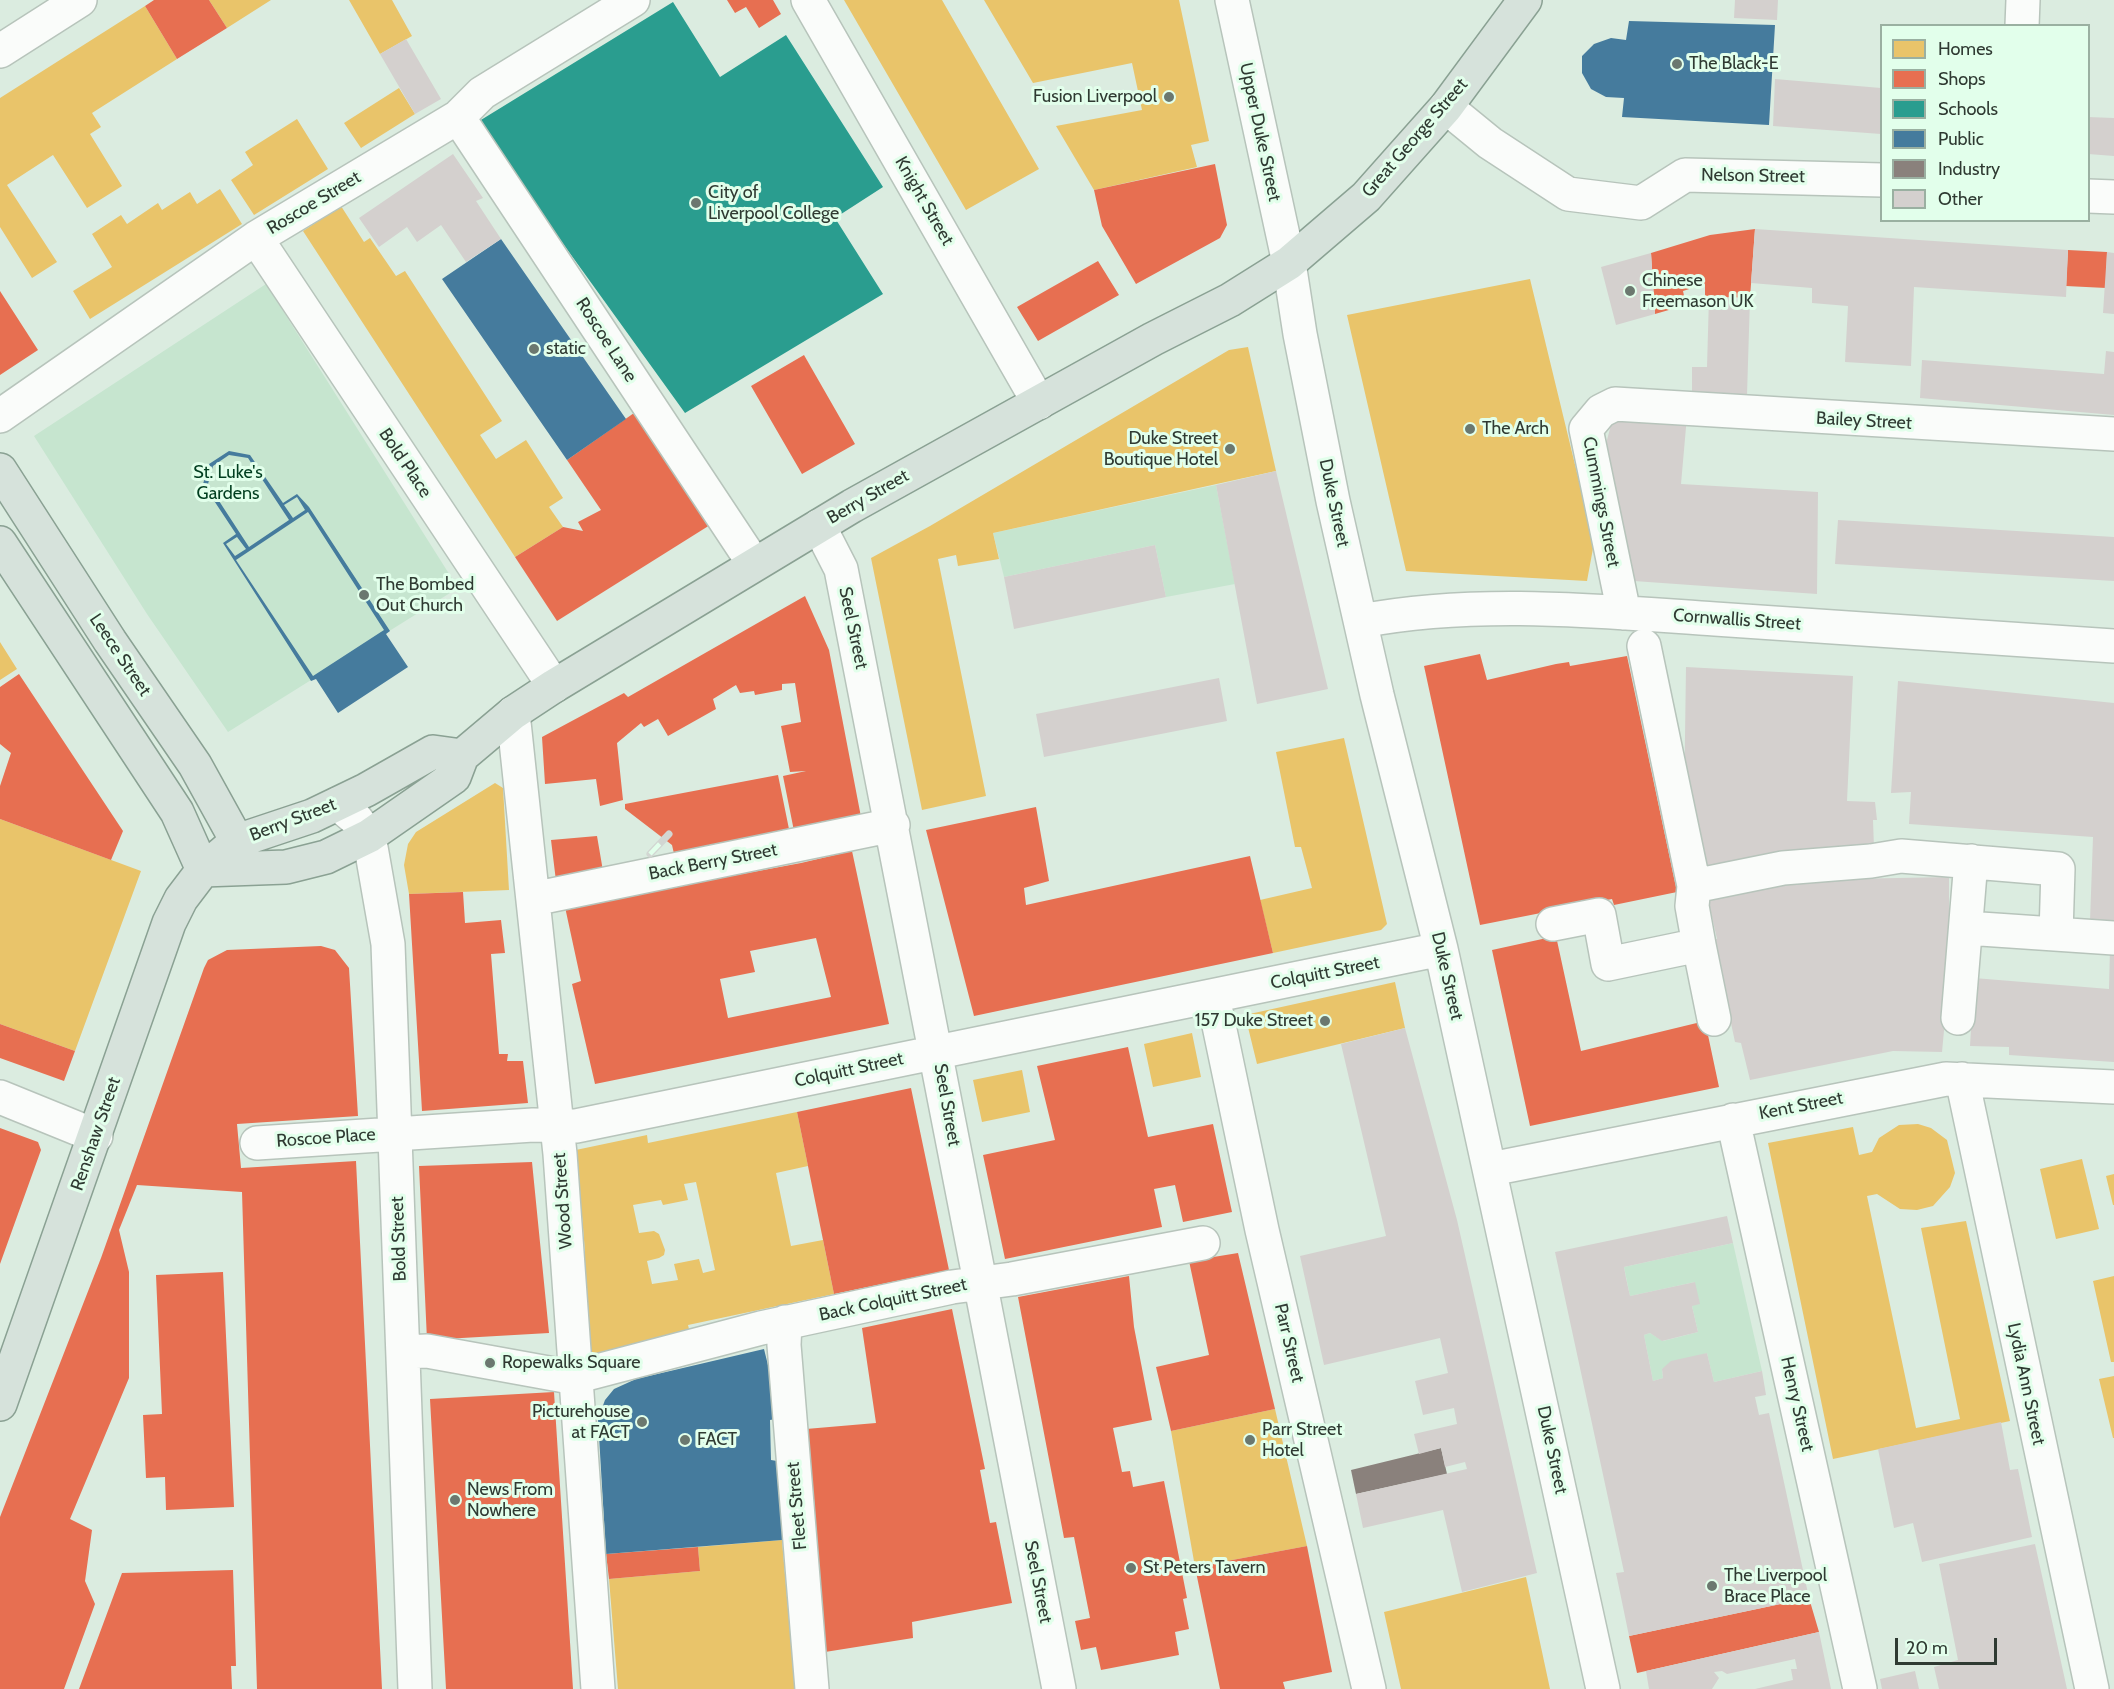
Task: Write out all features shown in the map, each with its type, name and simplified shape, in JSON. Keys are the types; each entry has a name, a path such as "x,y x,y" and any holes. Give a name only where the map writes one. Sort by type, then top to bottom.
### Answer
{"main road":[{"name":"Great George Street","path":"1289,263 1365,196 1446,107 1525,0"},
{"name":"Berry Street","path":"203,870 286,867 326,857 369,836 454,777 462,756 513,713 554,686 819,526 1230,300 1289,263"},
{"name":"Leece Street","path":"0,470 110,641 195,765 237,841"},
{"name":"Leece Street","path":"0,543 177,812 203,870"},
{"name":"Berry Street","path":"203,870 237,841 312,816 433,752 462,756"},
{"name":"Renshaw Street","path":"0,1404 169,923 181,899 203,870"}],"street":[{"path":"0,51 80,0"},
{"name":"Roscoe Street","path":"0,416 256,238 458,117 482,93 633,0"},
{"name":"Knight Street","path":"808,0 1039,403"},
{"name":"Upper Duke Street","path":"1232,0 1289,263"},
{"path":"2022,24 2023,0"},
{"name":"Nelson Street","path":"1446,107 1490,143 1568,194 1641,203 1685,174 1880,180"},
{"name":"Roscoe Lane","path":"458,117 754,564"},
{"path":"2090,195 2114,197"},
{"name":"Bold Place","path":"256,238 554,686"},
{"name":"Duke Street","path":"1289,263 1324,457 1491,1169 1603,1689"},
{"name":"Bailey Street","path":"1615,404 2114,434"},
{"name":"Cummings Street","path":"1615,404 1601,411 1586,429 1624,613"},
{"name":"Seel Street","path":"819,526 841,568 938,1053 978,1281 1059,1689"},
{"name":"Cornwallis Street","path":"1361,621 1409,612 1462,608 1624,613 2114,646"},
{"path":"1644,646 1694,886 1692,906 1714,1019"},
{"name":"Wood Street","path":"513,713 544,1022 557,1126 598,1689"},
{"path":"338,804 356,819 369,836"},
{"name":"Back Berry Street","path":"533,899 893,825"},
{"name":"Bold Street","path":"369,836 388,944 415,1689"},
{"path":"1694,886 1783,867 1871,861 1901,856 2058,869 2056,934"},
{"path":"1958,1018 1971,861"},
{"path":"1553,924 1599,915 1608,964 1699,945"},
{"path":"1966,928 2114,938"},
{"name":"Colquitt Street","path":"395,1134 576,1126 1441,949"},
{"name":"Parr Street","path":"1213,997 1262,1230 1369,1689"},
{"name":"Kent Street","path":"1491,1169 1946,1079 2114,1087"},
{"name":"Lydia Ann Street","path":"1962,1079 2092,1689"},
{"path":"0,1097 96,1136"},
{"name":"Henry Street","path":"1733,1120 1860,1689"},
{"name":"Roscoe Place","path":"257,1143 395,1134"},
{"name":"Back Colquitt Street","path":"404,1352 427,1351 576,1375 785,1322 978,1281 1012,1279 1203,1243"},
{"name":"Fleet Street","path":"785,1322 784,1345 812,1689"}],"green space":[{"name":"St. Luke's Gardens","path":"266,284 458,588 228,732 147,614 34,436"},
{"path":"1216,485 1235,584 1166,597 1155,545 1004,577 993,533"},
{"path":"1733,1243 1762,1371 1714,1382 1707,1353 1662,1369 1663,1378 1653,1381 1644,1335 1650,1333 1663,1341 1698,1332 1692,1306 1695,1282 1630,1296 1624,1267"}],"building: Homes":[{"path":"209,0 271,0 227,28"},
{"path":"349,0 392,0 412,36 380,54"},
{"path":"844,0 942,0 1039,169 966,210"},
{"name":"Fusion Liverpool","path":"984,0 1179,0 1209,141 1191,145 1197,167 1094,190 1056,126 1142,110 1132,63 1033,83"},
{"path":"145,6 177,59 92,113 101,127 90,134 122,186 87,208 53,155 7,185 57,262 32,278 0,227 0,98"},
{"path":"399,88 415,114 361,148 344,123"},
{"path":"297,119 328,169 254,215 231,180 253,165 245,152"},
{"path":"220,189 242,224 90,319 73,291 112,267 92,234 121,215 127,224 158,203 162,210 190,192 197,204"},
{"path":"341,206 364,242 370,238 396,276 405,271 502,421 480,435 496,459 526,440 563,498 549,507 563,527 515,557 303,231"},
{"name":"The Arch","path":"1530,279 1594,543 1587,581 1406,571 1347,315"},
{"path":"1248,347 1276,471 993,533 999,559 958,566 956,555 938,559 986,796 922,810 871,558 930,526 1229,350"},
{"path":"0,642 17,669 0,680"},
{"path":"1344,738 1387,924 1381,930 1273,953 1260,900 1312,888 1301,847 1295,847 1276,752"},
{"path":"495,783 503,788 509,890 409,894 404,865 408,844 416,832"},
{"path":"0,819 141,871 75,1051 0,1024"},
{"name":"157 Duke Street","path":"1395,982 1405,1028 1257,1064 1245,1015"},
{"path":"1192,1033 1201,1077 1153,1087 1144,1044"},
{"path":"1022,1070 1030,1112 982,1122 973,1080"},
{"path":"797,1112 808,1166 776,1173 791,1246 823,1240 834,1294 688,1325 690,1333 586,1357 581,1253 585,1252 582,1216 576,1216 571,1151 647,1135 648,1143","holes":["696,1182 715,1270 703,1273 699,1259 674,1264 678,1280 652,1284 647,1261 664,1255 665,1250 659,1234 654,1231 639,1233 633,1205 661,1200 663,1205 688,1200 684,1184"]},
{"path":"1918,1124 1931,1128 1947,1140 1955,1173 1950,1187 1933,1206 1917,1210 1900,1209 1877,1194 1867,1196 1916,1428 1960,1419 1921,1228 1966,1221 2010,1421 1833,1459 1768,1143 1853,1127 1859,1155 1872,1152 1879,1138 1899,1125"},
{"path":"2082,1159 2099,1229 2056,1239 2040,1169"},
{"path":"2114,1174 2114,1205 2113,1205 2106,1176"},
{"path":"2114,1276 2114,1362 2111,1362 2093,1281"},
{"path":"2114,1376 2114,1438 2113,1438 2099,1379"},
{"path":"1275,1409 1307,1546 1195,1567 1171,1431"},
{"path":"782,1540 795,1689 618,1689 609,1579 700,1571 698,1547"},
{"path":"1526,1577 1550,1689 1401,1689 1384,1612"}],"building: Shops":[{"path":"154,0 209,0 227,28 177,59 145,6"},
{"path":"727,0 773,0 781,14 759,28 746,7 735,13"},
{"path":"1215,164 1227,225 1220,238 1136,284 1102,226 1094,190"},
{"path":"1755,229 1750,298 1709,297 1705,300 1705,284 1683,291 1686,305 1655,314 1651,253 1710,235"},
{"path":"2068,250 2107,252 2106,288 2066,286"},
{"path":"1098,261 1119,295 1038,341 1017,307"},
{"path":"0,291 38,350 0,375"},
{"path":"804,355 855,444 802,474 751,386"},
{"path":"634,413 710,525 557,621 515,557 563,527 583,531 578,522 601,510 567,460"},
{"path":"805,596 829,650 861,817 794,831 783,776 806,771 790,772 781,726 801,722 795,683 782,684 782,690 755,695 754,691 740,693 736,685 713,699 716,709 668,736 658,719 644,727 641,723 617,743 623,800 600,806 596,779 545,784 542,737 624,693 628,697"},
{"path":"1480,654 1487,680 1556,664 1569,662 1570,666 1627,656 1677,892 1614,905 1612,899 1480,925 1424,666"},
{"path":"19,674 123,831 111,860 0,819 0,786 11,753 0,744 0,687"},
{"path":"778,775 790,834 675,858 672,845 625,809 625,804"},
{"path":"1036,807 1049,881 1024,888 1026,905 1250,856 1273,953 974,1016 926,830"},
{"path":"597,836 603,871 556,881 551,840"},
{"path":"852,851 889,1024 595,1084 572,984 581,981 565,907 801,863","holes":["816,938 831,997 728,1018 720,979 755,972 750,951"]},
{"path":"463,892 465,923 501,920 505,953 491,954 499,1054 508,1054 507,1061 523,1061 528,1103 422,1111 409,894"},
{"path":"1556,936 1581,1051 1705,1021 1719,1087 1530,1126 1492,950"},
{"path":"321,946 335,950 349,968 358,1116 237,1124 241,1168 356,1161 382,1689 257,1689 242,1192 137,1185 119,1230 129,1272 129,1378 70,1519 92,1530 85,1581 95,1604 64,1689 0,1689 0,1517 101,1258 204,968 208,960 227,950"},
{"path":"0,1024 75,1051 64,1081 0,1058"},
{"path":"1128,1047 1148,1137 1213,1124 1232,1212 1183,1222 1175,1185 1154,1189 1162,1227 1005,1259 983,1155 1055,1140 1037,1066"},
{"path":"911,1088 949,1270 834,1294 797,1112"},
{"path":"0,1128 38,1142 41,1150 0,1264"},
{"path":"532,1162 549,1333 427,1340 419,1166"},
{"path":"1238,1253 1275,1409 1171,1431 1156,1367 1209,1355 1189,1261"},
{"path":"223,1272 234,1507 166,1510 165,1477 146,1478 143,1415 162,1414 156,1275"},
{"path":"1129,1276 1134,1327 1152,1420 1113,1428 1122,1472 1130,1471 1133,1487 1164,1481 1187,1598 1183,1599 1189,1629 1175,1632 1179,1655 1101,1670 1096,1647 1081,1650 1075,1621 1090,1618 1074,1537 1064,1538 1018,1297"},
{"path":"952,1309 985,1469 980,1470 990,1523 996,1522 1012,1603 912,1622 913,1638 825,1652 814,1499 806,1429 876,1423 862,1328"},
{"path":"554,1392 573,1689 446,1689 430,1399"},
{"path":"1307,1546 1332,1672 1283,1682 1285,1689 1220,1689 1195,1567"},
{"path":"698,1547 700,1571 609,1579 606,1554"},
{"path":"233,1570 236,1666 231,1666 232,1689 79,1689 122,1573"},
{"path":"1809,1598 1819,1632 1637,1673 1629,1636"}],"building: Schools":[{"name":"City of Liverpool College","path":"673,2 720,77 786,35 883,187 835,218 883,294 685,413 476,123"}],"building: Public":[{"name":"The Black-E","path":"1629,21 1775,25 1769,125 1622,117 1624,98 1606,97 1591,89 1582,73 1582,56 1594,44 1611,38 1626,40"},
{"name":"static","path":"501,239 626,419 567,460 442,279"},
{"name":"The Bombed Out Church","path":"229,451 250,455 283,503 297,494 309,507 390,631 386,634 408,667 338,713 316,679 311,681 223,543 236,534 203,484 209,464","holes":["229,455 248,458 289,520 249,547 208,484 213,466","297,497 305,510 293,518 284,505","308,512 384,630 313,676 236,560","237,537 246,549 235,556 226,544"]},
{"name":"FACT","path":"764,1349 781,1418 770,1420 771,1460 783,1462 782,1540 606,1554 598,1419 605,1400 614,1389 636,1379"}],"building: Industry":[{"path":"1441,1448 1447,1474 1356,1494 1351,1470"}],"building: Other":[{"path":"1735,0 1778,0 1777,20 1734,18"},
{"path":"406,39 441,99 415,114 380,54"},
{"path":"1775,79 1880,88 1880,134 1773,126"},
{"path":"2090,117 2114,118 2114,156 2090,154"},
{"path":"453,154 483,198 476,201 501,239 466,262 441,225 417,242 407,227 379,247 359,218"},
{"path":"1755,229 2068,250 2066,297 1914,287 1911,366 1845,362 1848,306 1812,303 1812,288 1751,283"},
{"path":"2107,252 2114,253 2114,314 2103,313"},
{"name":"Chinese Freemason UK","path":"1651,253 1655,314 1616,325 1601,267"},
{"path":"1709,297 1750,298 1747,395 1692,393 1692,367 1707,367"},
{"path":"2106,351 2114,352 2114,415 1920,398 1922,360 2104,374"},
{"path":"1626,411 1687,416 1681,484 1818,492 1817,594 1634,581 1603,455 1612,421"},
{"path":"1276,471 1328,689 1257,704 1216,485"},
{"path":"1838,520 2114,537 2114,581 1835,564"},
{"path":"1155,545 1166,597 1014,629 1004,577"},
{"path":"1686,667 1853,676 1847,801 1875,802 1877,820 1873,820 1874,848 1697,868 1684,807"},
{"path":"1219,678 1227,721 1044,757 1036,714"},
{"path":"1898,681 2114,703 2114,922 2090,921 2093,837 1909,824 1911,792 1891,793"},
{"path":"1949,877 1949,977 1942,1052 1893,1051 1750,1080 1741,1043 1735,1042 1713,939 1717,939 1707,895 1794,880"},
{"path":"2110,948 2114,948 2114,1062 2009,1055 2009,1047 1970,1046 1974,978 2109,989"},
{"path":"1405,1028 1457,1220 1537,1573 1462,1592 1443,1510 1363,1528 1356,1494 1467,1469 1465,1462 1445,1467 1441,1448 1419,1454 1414,1434 1457,1424 1454,1408 1423,1415 1415,1381 1448,1373 1440,1338 1324,1365 1300,1256 1386,1236 1341,1044"},
{"path":"1727,1216 1733,1243 1624,1267 1626,1278 1630,1296 1695,1282 1700,1304 1692,1306 1698,1332 1662,1341 1650,1333 1644,1335 1653,1381 1663,1378 1662,1369 1671,1361 1707,1353 1714,1382 1762,1371 1766,1395 1755,1397 1759,1415 1769,1413 1809,1598 1629,1636 1616,1573 1624,1572 1555,1252"},
{"path":"2001,1422 2010,1470 2018,1469 2032,1537 1922,1562 1913,1523 1894,1528 1878,1449"},
{"path":"2035,1544 2067,1689 1939,1689 1934,1667 1958,1660 1939,1564"},
{"path":"1819,1632 1831,1689 1755,1689 1793,1680 1791,1669 1797,1669 1795,1659 1727,1674 1722,1671 1714,1672 1719,1678 1712,1689 1649,1689 1646,1671"},
{"path":"1915,1671 1919,1689 1882,1689 1880,1679"}],"railway":[{"path":"650,854 669,834"}],"place":[{"name":"The Black-E","path":"1677,64"},
{"name":"Fusion Liverpool","path":"1169,97"},
{"name":"City of Liverpool College","path":"696,203"},
{"name":"Chinese Freemason UK","path":"1630,291"},
{"name":"static","path":"534,349"},
{"name":"The Arch","path":"1470,429"},
{"name":"Duke Street Boutique Hotel","path":"1230,449"},
{"name":"The Bombed Out Church","path":"364,595"},
{"name":"157 Duke Street","path":"1325,1021"},
{"name":"Ropewalks Square","path":"490,1363"},
{"name":"Picturehouse at FACT","path":"642,1422"},
{"name":"FACT","path":"685,1440"},
{"name":"Parr Street Hotel","path":"1250,1440"},
{"name":"News From Nowhere","path":"455,1500"},
{"name":"St Peters Tavern","path":"1131,1568"},
{"name":"The Liverpool Brace Place","path":"1712,1586"}]}
